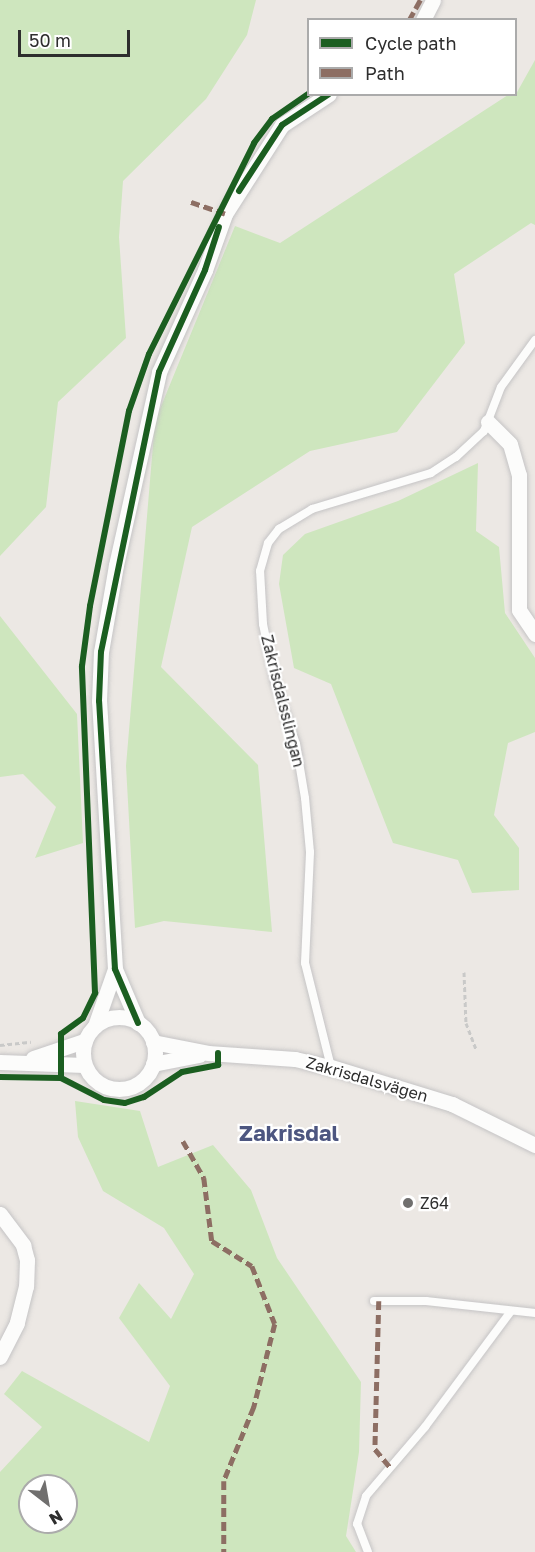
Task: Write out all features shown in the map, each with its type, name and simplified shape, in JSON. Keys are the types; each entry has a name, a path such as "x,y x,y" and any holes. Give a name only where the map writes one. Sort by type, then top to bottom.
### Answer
{"street":[{"path":"424,18 433,0"},
{"path":"84,1041 84,1065 104,1087 124,1089 142,1081 153,1064 153,1042 138,1023 115,969 99,701 101,652 146,423 159,372 205,270 225,214 282,124 326,96"},
{"path":"488,422 510,444 519,475 519,610 535,634"},
{"path":"24,1060 84,1041 95,1026 115,969"},
{"path":"95,1026 116,1017 138,1023"},
{"name":"Zakrisdalsvägen","path":"153,1042 208,1053 274,1056 331,1066 452,1104 535,1145"},
{"path":"153,1064 208,1053"},
{"path":"0,1062 24,1060 84,1065"},
{"path":"0,1214 22,1245 27,1260 17,1323 0,1357"}],"lane":[{"name":"Zakrisdalsslingan","path":"331,1066 304,963 310,852 305,798 296,744 275,682 263,624 260,571 268,543 279,529 312,509 431,473 456,457 484,431 501,387 535,340"},
{"path":"374,1301 426,1302 535,1313"},
{"path":"368,1552 357,1524 366,1496 425,1427 510,1311"}],"path":[{"path":"464,972 466,1023 476,1049"}],"green space":[{"path":"0,0 256,0 247,35 206,99 123,181 119,237 126,338 58,402 46,507 0,556"},
{"path":"535,60 535,225 531,223 454,274 465,343 397,432 310,451 192,527 161,667 258,765 272,932 164,921 135,928 126,766 155,421 235,226 280,243 506,96 517,96"},
{"path":"478,463 476,531 499,547 505,613 535,658 535,732 508,743 494,815 519,848 519,890 472,893 458,860 393,843 331,684 294,668 279,584 283,555 305,534 398,501"},
{"path":"0,616 77,714 83,843 35,858 56,807 23,774 0,777"},
{"path":"75,1101 140,1111 158,1167 213,1145 251,1190 277,1258 361,1382 359,1452 346,1536 356,1552 0,1552 0,1472 42,1427 4,1394 22,1371 149,1442 170,1386 119,1318 139,1283 171,1319 194,1274 164,1228 103,1191 78,1137"}],"marked path":[{"path":"410,18 420,0"},
{"path":"191,202 225,214"},
{"path":"183,1141 204,1178 212,1241 252,1266 275,1324 254,1407 224,1481 224,1552"},
{"path":"379,1301 375,1449 390,1467"}],"cycle path":[{"path":"61,1078 61,1034 83,1018 95,993 82,666 90,606 129,411 149,354 254,143 272,119 307,95"},
{"path":"239,191 282,125 326,96"},
{"path":"138,1023 115,969 99,701 101,652 159,372 205,270 219,227"},
{"path":"0,1077 61,1078 104,1100 125,1103 144,1097 182,1072 218,1065 218,1053"}],"place":[{"name":"Z64","path":"408,1203"}],"district":[{"name":"Zakrisdal","path":"289,1133"}]}
